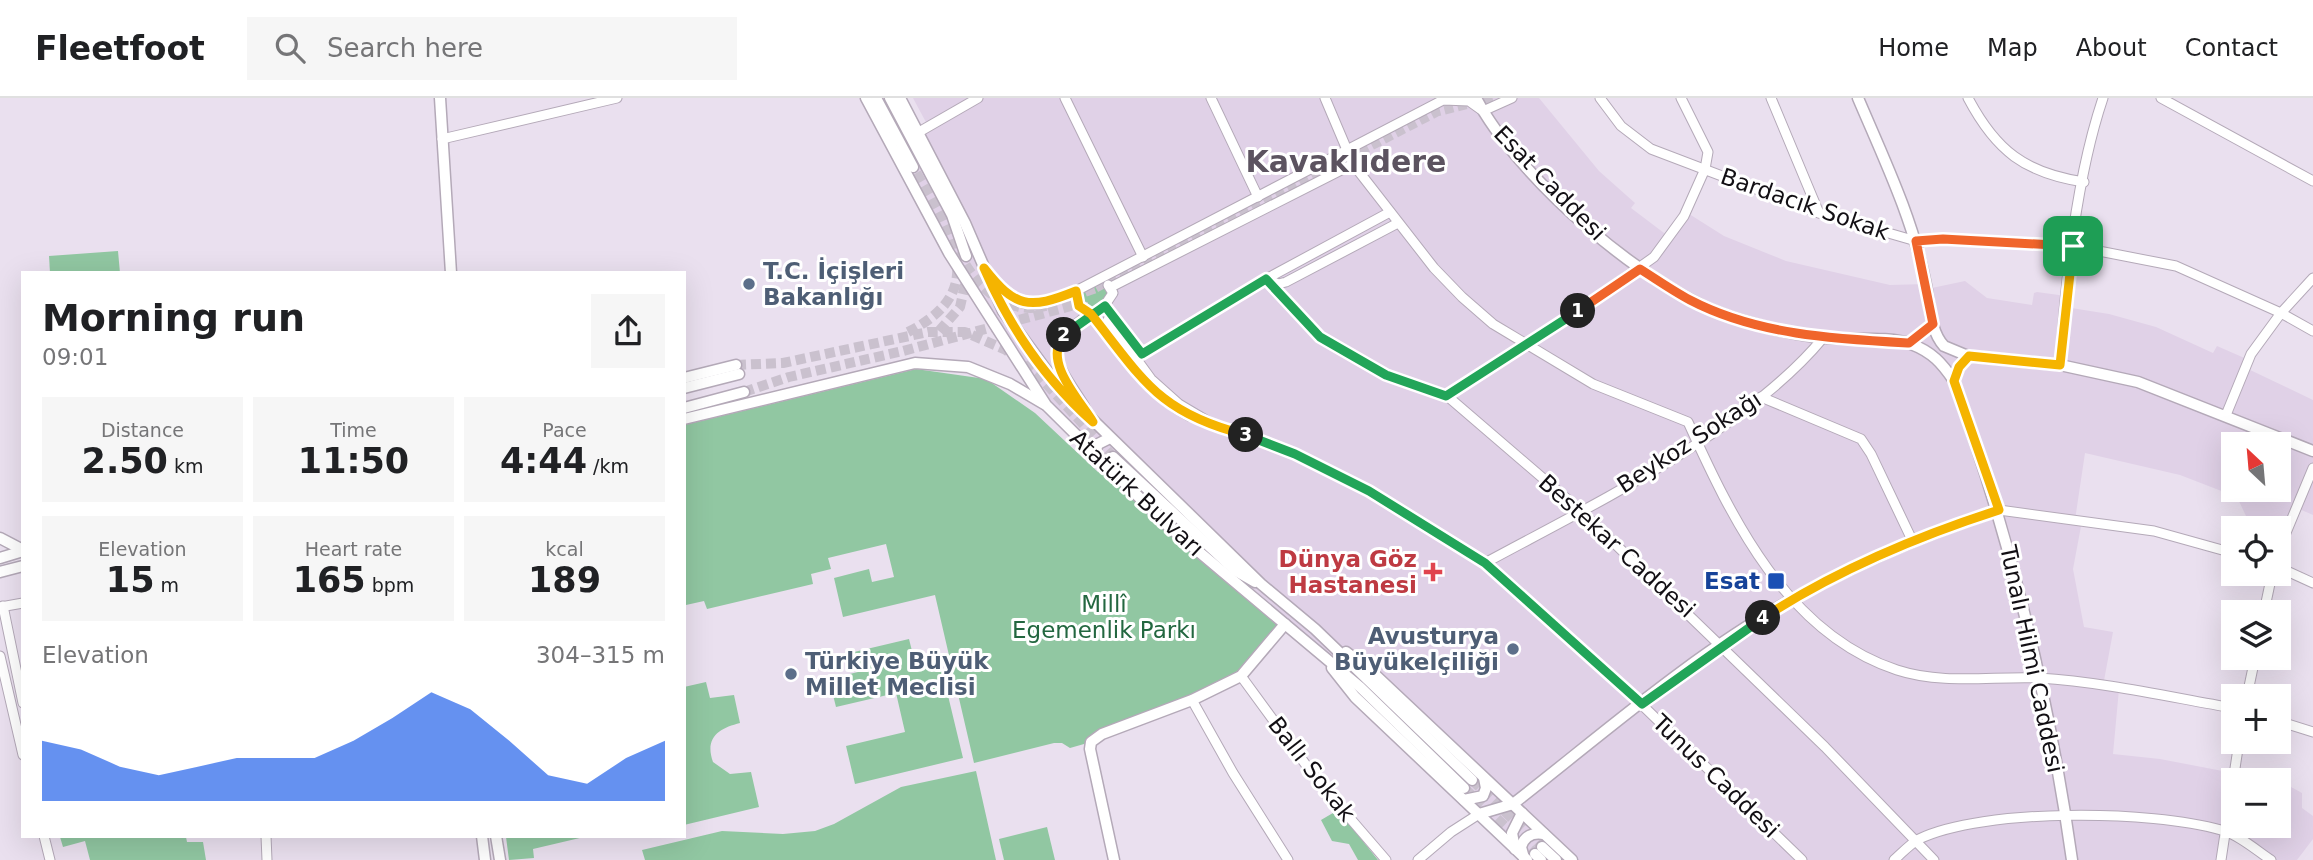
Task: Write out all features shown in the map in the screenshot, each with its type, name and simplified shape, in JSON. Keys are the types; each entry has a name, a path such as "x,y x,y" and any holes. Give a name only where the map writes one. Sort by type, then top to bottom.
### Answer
{"main road":[{"path":"440,98 451,271"},
{"name":"Atatürk Bulvarı","path":"866,98 949,253 1046,405 1167,525 1326,660 1355,697 1467,789"},
{"path":"876,98 913,167"},
{"path":"891,98 952,215 966,256"},
{"name":"Atatürk Bulvarı","path":"900,98 965,223 1003,311 1058,386 1261,584 1329,642 1467,789"},
{"path":"1476,98 1483,111"},
{"path":"1858,98 1916,241 1933,324 1944,346 1969,356 2060,365 2138,382 2313,451"},
{"name":"Esat Caddesi","path":"1483,111 1508,145 1581,221 1640,269 1690,300 1732,318 1823,338 1909,343"},
{"path":"984,268 1009,297 1026,304 1049,301 1076,291"},
{"path":"1091,314 1061,338 1056,354 1064,376 1093,422"},
{"path":"1933,324 1909,343 1938,359 1954,381"},
{"path":"1954,381 1959,367 1969,356"},
{"path":"686,419 915,363 968,367 1010,384 1046,405"},
{"path":"686,378 738,370 686,387"},
{"name":"Tunalı Hilmi Caddesi","path":"1954,381 1999,510 2040,678 2072,860"},
{"path":"686,401 743,389 686,407"},
{"path":"1094,455 1098,444 1110,438"},
{"path":"1113,457 1236,571 1261,584"},
{"path":"1479,814 1513,804 1722,645 1791,600 1913,542 1999,510"},
{"path":"0,538 21,550"},
{"path":"0,558 21,552"},
{"path":"0,572 21,567"},
{"path":"1114,860 1090,749 1091,742 1102,734 1192,701 1241,676 1284,624"},
{"path":"1329,642 1372,672 1572,860"},
{"path":"1467,789 1483,796 1486,788 1484,778"},
{"path":"1467,789 1479,814 1515,849 1556,860"},
{"path":"1515,849 1512,833 1522,813"},
{"path":"1534,856 1521,848 1525,839 1533,834 1544,834"},
{"path":"482,838 485,860"},
{"path":"496,838 500,860"}],"street":[{"path":"442,139 617,98"},
{"path":"919,132 978,98"},
{"path":"1065,98 1143,257"},
{"path":"1211,98 1258,197"},
{"path":"1325,98 1353,163 1398,223 1462,297 1493,324 1593,384 1688,422 1742,531 1791,600 1832,634 1867,656 1897,670 1950,678 2040,678 2221,706"},
{"path":"1483,111 1512,98"},
{"name":"Bardacık Sokak","path":"1600,98 1621,126 1650,149 1819,213 1916,241 1943,239 2073,246 2176,266 2281,313 2313,331"},
{"path":"1446,396 1640,269 1654,257 1684,216 1705,169 1708,152 1681,98"},
{"path":"1772,98 1819,213"},
{"path":"1968,98 1991,136 2011,156 2054,177 2084,182"},
{"path":"2060,365 2073,246 2093,127 2103,98"},
{"path":"2161,98 2313,180"},
{"name":"Esat Caddesi","path":"1076,291 1443,100 1469,101 1483,111"},
{"path":"1095,282 1111,287 1353,163"},
{"path":"1105,306 1142,354 1266,279 1390,212"},
{"path":"1266,279 1278,284 1286,282 1398,223"},
{"path":"1327,247 1334,258"},
{"path":"2226,415 2251,354 2281,313 2313,278"},
{"name":"Bestekar Caddesi","path":"1266,279 1320,337 1386,375 1446,396 1581,511 1722,645 1934,860"},
{"path":"1076,291 1079,306 1091,314 1105,306 1113,293 1111,287"},
{"name":"Tunus Caddesi","path":"1091,314 1145,384 1176,410 1200,422 1211,423"},
{"name":"Tunus Caddesi","path":"1108,320 1151,379 1179,404 1211,423 1295,454 1369,491 1485,563 1642,704 1802,860"},
{"name":"Beykoz Sokağı","path":"1485,563 1697,443 1761,397 1809,356 1823,338"},
{"path":"1761,397 1843,429 1861,439 1871,454 1913,542"},
{"path":"2291,521 2313,468"},
{"path":"1999,510 2154,531 2221,550"},
{"path":"2291,573 2313,583"},
{"path":"21,603 1,606 21,694"},
{"path":"0,656 21,746"},
{"name":"Ballı Sokak","path":"1241,676 1317,780 1386,860"},
{"path":"1192,701 1227,764 1288,860"},
{"path":"2291,725 2313,732"},
{"path":"1418,860 1451,832 1479,814"},
{"path":"1894,860 1917,840 1951,829 2066,814 2183,822 2221,831"},
{"path":"44,838 50,860"},
{"path":"266,838 267,860"},
{"path":"2221,860 2223,838"},
{"path":"2235,838 2272,860"}],"shaded area":[{"path":"913,98 1539,98 1599,171 1635,203 1631,208 1668,236 1686,212 1724,236 1786,261 1890,285 1926,284 1927,289 1965,281 1987,298 2032,305 2034,293 2037,292 2066,296 2065,307 2109,314 2156,327 2213,353 2217,346 2249,360 2246,368 2313,400 2313,515 2297,508 2291,522 2291,516 2246,516 2239,502 2291,502 2291,432 2221,432 2221,491 2180,475 2085,453 2075,520 2082,521 2073,569 2084,627 2113,632 2103,686 2119,689 2113,754 2160,759 2221,771 2221,838 2223,838 2221,860 1527,860 1332,669 1078,439 1011,353 891,146 928,126"},
{"path":"2291,787 2302,793 2302,808 2313,816 2313,839 2297,860 2271,860 2235,838 2291,838"}],"green space":[{"path":"118,251 120,271 50,271 49,256"},
{"path":"1100,281 1107,283 1110,299 1087,313 1076,291"},
{"name":"Millî Egemenlik Parkı","path":"916,369 986,379 1035,413 1098,472 1100,470 1114,482 1119,479 1285,624 1241,676 1091,742 1070,748 1062,743 1054,743 974,763 935,595 843,617 834,578 869,569 872,582 894,577 886,544 828,558 831,569 811,574 813,584 707,609 704,601 686,605 686,425"},
{"path":"909,639 914,659 938,654 963,758 855,784 846,746 905,732 896,693 836,707 829,679 858,672 854,652"},
{"path":"706,682 710,698 734,695 740,723 720,731 712,740 713,762 730,774 751,772 759,807 686,825 686,687"},
{"path":"976,771 996,860 645,860 642,850 722,831 783,834 815,831 834,824 901,787"},
{"path":"1338,810 1378,860 1358,860 1349,844 1332,841 1321,820"},
{"path":"1047,827 1055,860 1004,860 999,839"},
{"path":"60,838 186,838 187,842 203,842 206,860 90,860 85,841 63,847"},
{"path":"506,838 580,838 533,849 534,858 509,860"}],"tunnel":[{"path":"1096,288 1437,112 1493,98"},
{"path":"908,332 935,315 950,297 957,277 956,257 949,235 913,167"},
{"path":"958,252 982,286 1004,302 1031,308 1046,306"},
{"path":"939,331 960,307 967,276"},
{"path":"1071,297 1096,288"},
{"path":"744,392 789,377 903,351 1071,306 1090,307 1108,320"},
{"path":"736,365 783,363 928,332 965,332 1006,350 1041,378 1113,457"},
{"path":"1472,780 1542,847"},
{"path":"1464,788 1535,854"}],"place":[{"name":"T.C. İçişleri Bakanlığı","path":"749,284"},
{"name":"Dünya Göz Hastanesi","path":"1433,572"},
{"name":"Esat","path":"1776,581"},
{"name":"Avusturya Büyükelçiliği","path":"1513,649"},
{"name":"Türkiye Büyük Millet Meclisi","path":"791,674"}],"district":[{"name":"Kavaklıdere","path":"1346,162"}],"route":[{"path":"2073,246 1943,239 1916,241 1933,324 1909,343 1823,338 1732,318 1690,300 1640,269 1446,396 1386,375 1320,337 1266,279 1142,354 1105,306 1091,314 1067,332 1057,345 1056,354 1064,376 1093,422 1058,386 1003,311 984,268 1002,291 1018,302 1037,304 1076,291 1075,297 1079,306 1091,314 1145,384 1176,410 1200,422 1251,436 1295,454 1369,491 1485,563 1642,704 1700,660 1791,600 1913,542 1999,510 1954,381 1955,374 1969,356 2060,365 2063,318 2073,246"}]}
